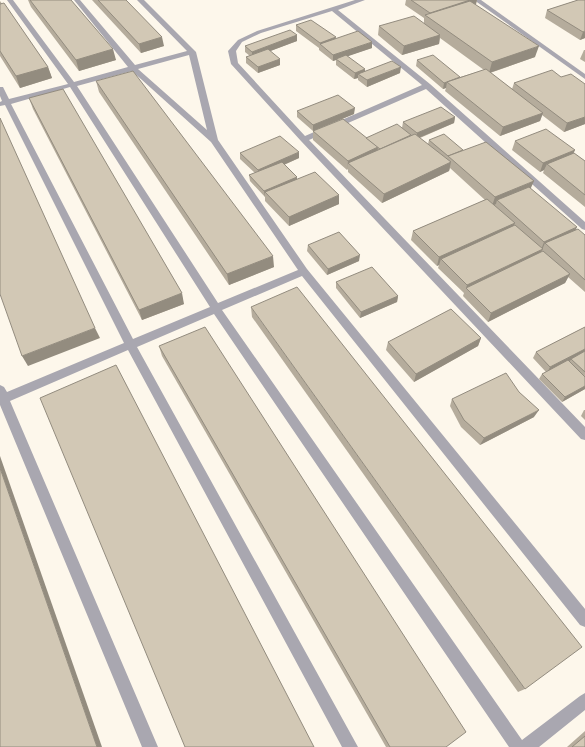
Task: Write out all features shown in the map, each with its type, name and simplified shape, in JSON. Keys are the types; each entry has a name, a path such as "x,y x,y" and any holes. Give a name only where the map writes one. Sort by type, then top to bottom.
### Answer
{"street":[{"path":"10,0 72,84 215,307 518,747"},
{"path":"77,0 133,68 214,140 304,271 585,620"},
{"path":"140,0 192,52 214,140"},
{"path":"362,0 259,32 240,41 232,51 235,64 304,139 585,435"},
{"path":"477,0 585,77"},
{"path":"333,9 428,86 585,227"},
{"path":"4,103 192,52"},
{"path":"304,139 428,86"},
{"path":"0,89 4,103 130,344 350,747"},
{"path":"150,747 1,396 304,271"},
{"path":"526,747 585,701"}],"building":[{"path":"30,0 71,0 113,49 76,60"},
{"path":"98,0 126,0 162,37 139,44"},
{"path":"411,0 470,0 430,13"},
{"path":"578,0 585,0 585,31 583,32 547,10"},
{"path":"470,1 539,46 492,62 425,15"},
{"path":"4,3 48,67 16,76 0,51 0,4"},
{"path":"414,16 440,35 404,46 379,26"},
{"path":"311,20 336,37 320,43 296,25"},
{"path":"290,30 297,35 252,52 245,46"},
{"path":"358,31 372,42 333,55 320,44"},
{"path":"268,49 280,59 258,67 246,57"},
{"path":"346,55 365,69 355,73 336,59"},
{"path":"433,55 460,77 444,83 417,60"},
{"path":"392,61 401,67 367,80 358,74"},
{"path":"486,69 543,113 503,127 447,82"},
{"path":"552,70 561,77 571,74 585,84 585,117 567,123 514,83"},
{"path":"133,71 273,256 227,274 96,81"},
{"path":"63,89 182,293 139,310 29,98"},
{"path":"338,95 355,108 313,125 297,111"},
{"path":"441,107 455,117 417,133 403,122"},
{"path":"0,118 95,328 22,356 0,294"},
{"path":"343,119 378,147 348,161 313,131"},
{"path":"397,124 411,135 380,149 366,138"},
{"path":"546,129 575,150 543,163 515,141"},
{"path":"415,134 451,162 384,194 348,163"},
{"path":"444,134 463,150 448,156 429,140"},
{"path":"280,136 299,152 258,170 240,153"},
{"path":"486,142 534,181 495,197 448,156"},
{"path":"574,153 585,161 585,195 547,164"},
{"path":"282,162 297,177 264,191 249,175"},
{"path":"315,172 339,195 289,217 265,192"},
{"path":"529,187 577,227 544,242 497,200"},
{"path":"487,199 515,223 439,257 413,231"},
{"path":"515,225 543,249 467,285 441,259"},
{"path":"578,229 585,235 585,280 545,243"},
{"path":"339,232 360,255 328,269 308,245"},
{"path":"543,251 570,274 491,313 466,288"},
{"path":"372,267 398,296 361,312 336,282"},
{"path":"297,287 582,647 525,689 251,307"},
{"path":"451,309 481,338 416,374 388,342"},
{"path":"205,327 466,732 446,747 390,747 159,346"},
{"path":"585,327 585,349 550,367 536,352"},
{"path":"585,351 585,372 571,359"},
{"path":"568,360 585,377 585,386 565,397 542,374"},
{"path":"116,365 314,747 185,747 40,398"},
{"path":"506,373 519,392 539,410 484,438 464,420 452,399"},
{"path":"0,468 97,747 0,747"},
{"path":"585,736 585,747 572,747"}]}
